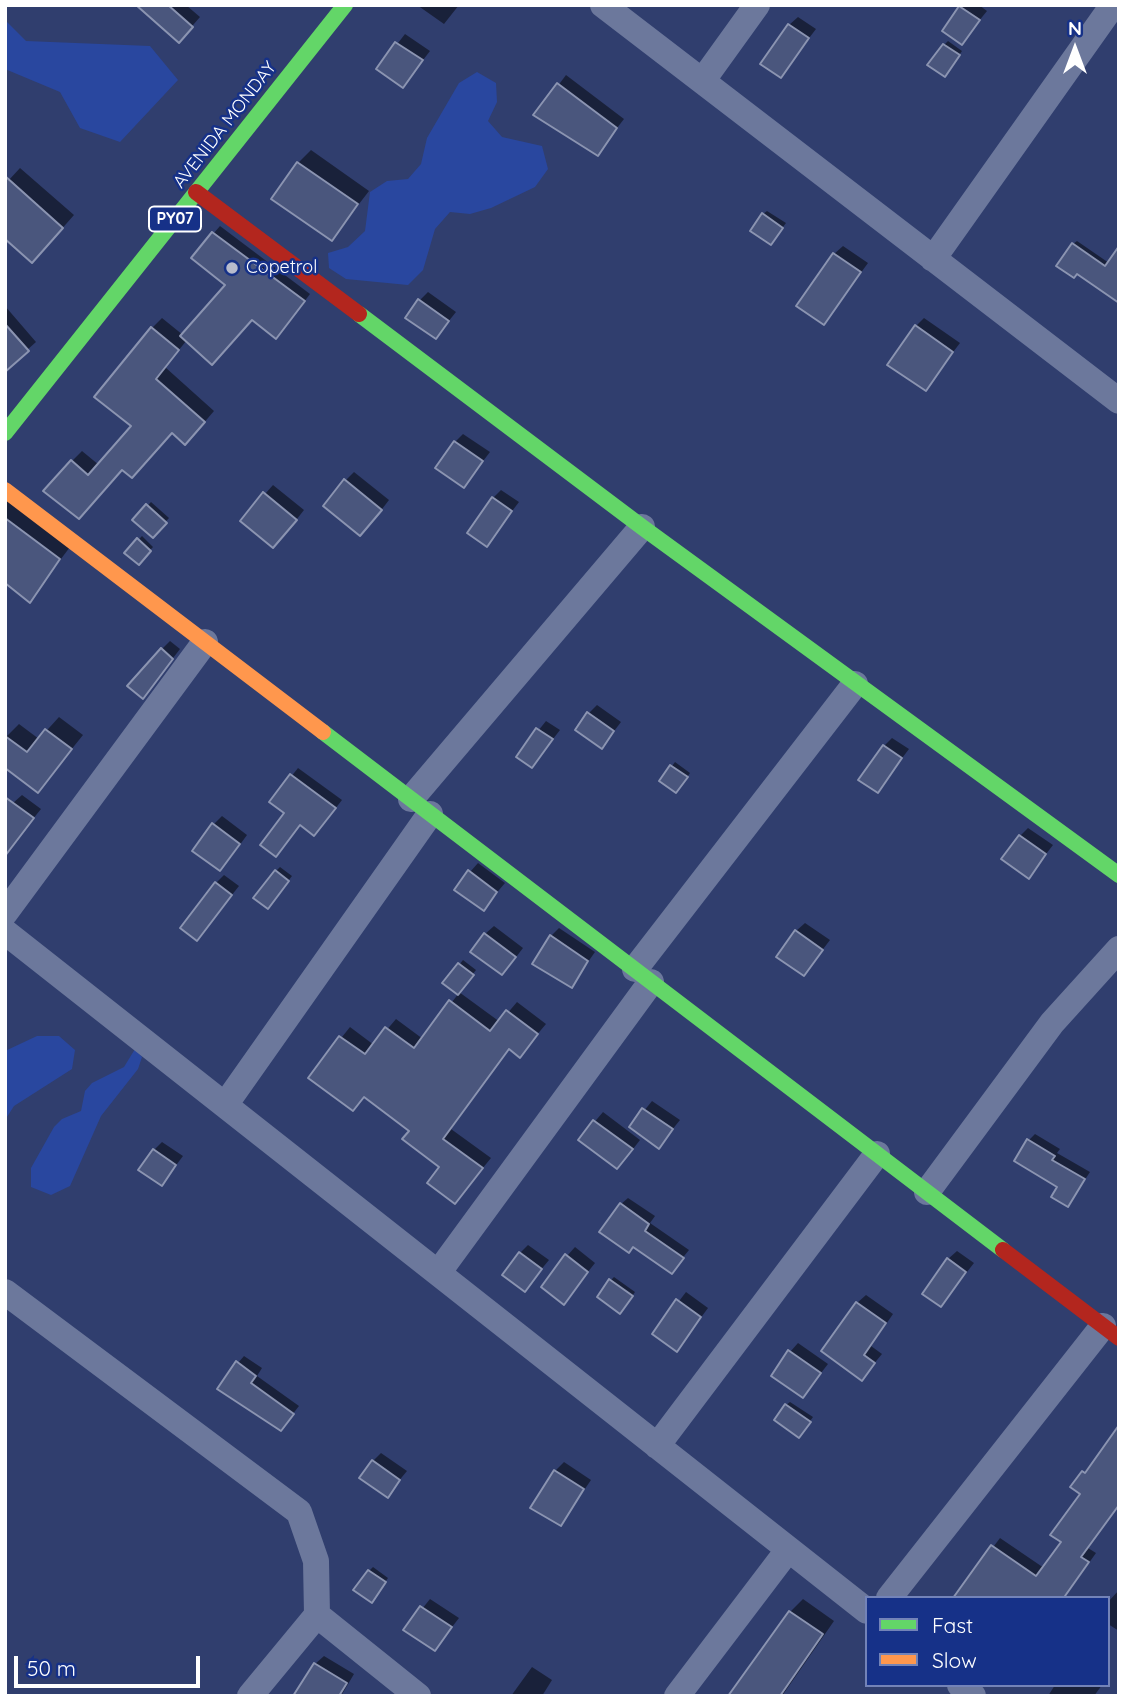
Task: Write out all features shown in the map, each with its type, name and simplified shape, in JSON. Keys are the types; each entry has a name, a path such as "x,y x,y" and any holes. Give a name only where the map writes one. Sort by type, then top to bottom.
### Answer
{"main road":[{"name":"AVENIDA MONDAY","path":"5,433 345,5"},
{"path":"197,192 642,527 1119,875"},
{"path":"5,490 1111,1332"}],"street":[{"path":"603,5 1119,401"},
{"path":"702,80 757,5"},
{"path":"933,259 1113,5"},
{"path":"225,1105 421,806 642,527"},
{"path":"5,914 205,642"},
{"path":"438,1273 643,976 855,684"},
{"path":"5,932 865,1610"},
{"path":"927,1192 1052,1023 1119,948"},
{"path":"657,1446 877,1154"},
{"path":"5,1292 299,1512 316,1561 317,1615 250,1696"},
{"path":"891,1596 1111,1332"},
{"path":"677,1696 788,1550"},
{"path":"317,1615 418,1696"}],"shaded area":[{"path":"5,20 26,41 150,46 178,80 120,142 80,128 60,92 5,69"},
{"path":"477,72 496,83 497,102 488,121 502,137 542,146 548,169 535,187 491,208 470,214 450,212 435,229 423,270 408,285 346,279 329,268 328,253 348,247 365,231 370,192 387,181 408,179 421,164 427,138 459,83"},
{"path":"37,1036 59,1036 75,1050 72,1069 14,1106 5,1120 5,1051"},
{"path":"135,1049 142,1057 138,1069 101,1116 70,1186 51,1195 31,1187 31,1168 54,1127 62,1119 81,1111 85,1091 92,1083 124,1067"}],"building":[{"path":"136,5 168,5 193,27 179,43"},
{"path":"959,6 980,20 962,45 942,31"},
{"path":"788,24 809,38 781,78 760,64"},
{"path":"395,42 423,60 403,88 376,69"},
{"path":"943,44 960,55 945,77 927,65"},
{"path":"557,83 617,128 598,156 533,115"},
{"path":"297,162 358,204 332,241 271,199"},
{"path":"5,176 63,228 32,263 5,239"},
{"path":"762,213 783,228 771,245 750,231"},
{"path":"212,232 305,301 276,339 252,320 212,365 180,336 225,285 191,258"},
{"path":"1072,243 1105,266 1119,246 1119,303 1077,274 1074,278 1056,266"},
{"path":"833,253 861,272 824,325 796,306"},
{"path":"418,299 449,321 436,339 405,318"},
{"path":"5,324 29,351 5,372"},
{"path":"915,325 953,352 926,391 887,365"},
{"path":"151,327 179,350 156,379 205,422 185,445 172,433 132,478 122,470 79,519 43,491 71,460 88,475 131,426 94,397"},
{"path":"454,441 483,461 464,488 435,468"},
{"path":"344,479 382,510 360,536 323,506"},
{"path":"263,492 297,520 273,548 240,521"},
{"path":"492,497 512,511 487,547 467,533"},
{"path":"146,504 167,523 153,538 132,520"},
{"path":"5,518 60,559 30,603 5,583"},
{"path":"137,538 151,551 139,565 124,553"},
{"path":"161,648 173,659 143,699 127,686"},
{"path":"587,712 614,731 602,749 575,730"},
{"path":"536,728 553,739 532,768 516,757"},
{"path":"45,729 72,749 38,793 5,768 5,736 27,752"},
{"path":"883,745 902,758 878,793 858,780"},
{"path":"670,765 688,777 676,793 659,781"},
{"path":"290,774 336,808 314,836 300,825 276,857 260,845 284,813 269,802"},
{"path":"5,797 34,818 5,856"},
{"path":"212,823 240,844 220,871 192,851"},
{"path":"1019,835 1046,854 1029,879 1001,859"},
{"path":"275,870 289,881 268,909 253,898"},
{"path":"468,870 497,892 484,911 454,890"},
{"path":"215,882 232,895 197,941 180,928"},
{"path":"795,930 823,950 804,976 776,957"},
{"path":"484,933 516,957 502,975 470,952"},
{"path":"550,935 588,961 572,988 532,964"},
{"path":"458,963 474,975 458,995 442,983"},
{"path":"449,1000 490,1031 506,1010 538,1034 520,1058 509,1049 443,1139 483,1168 455,1204 427,1183 439,1167 402,1139 409,1131 364,1097 353,1111 308,1078 339,1036 365,1054 385,1027 414,1048"},
{"path":"642,1108 673,1129 659,1149 629,1127"},
{"path":"593,1120 633,1149 617,1169 578,1140"},
{"path":"1027,1139 1055,1156 1052,1160 1085,1179 1068,1207 1051,1197 1057,1187 1014,1161"},
{"path":"153,1149 176,1165 162,1186 138,1170"},
{"path":"620,1203 649,1224 645,1231 684,1258 672,1274 633,1247 629,1253 599,1232"},
{"path":"519,1252 542,1269 525,1292 502,1275"},
{"path":"565,1254 588,1272 564,1305 541,1287"},
{"path":"947,1258 966,1272 941,1307 922,1294"},
{"path":"609,1279 633,1296 620,1314 597,1297"},
{"path":"676,1299 701,1317 677,1352 652,1334"},
{"path":"856,1302 886,1323 864,1355 875,1363 862,1381 821,1351"},
{"path":"788,1350 821,1373 803,1398 771,1376"},
{"path":"236,1361 256,1376 251,1383 294,1414 281,1431 217,1389"},
{"path":"785,1404 811,1422 799,1438 774,1420"},
{"path":"1119,1425 1119,1505 1081,1557 1089,1562 1065,1596 954,1596 991,1545 1036,1576 1061,1542 1050,1535 1080,1494 1070,1487 1082,1471 1085,1473"},
{"path":"372,1460 400,1480 388,1498 359,1478"},
{"path":"554,1470 584,1489 561,1526 530,1508"},
{"path":"368,1570 386,1582 372,1603 353,1590"},
{"path":"420,1606 452,1627 435,1651 403,1630"},
{"path":"789,1611 823,1634 780,1696 728,1696"},
{"path":"314,1663 347,1683 339,1696 293,1696"}],"traffic: fast":[{"path":"5,433 345,5"},
{"path":"359,314 642,527 1119,875"},
{"path":"323,732 1003,1250"}],"traffic: slow":[{"path":"5,490 323,732"}],"traffic: jam":[{"path":"196,192 359,314"},
{"path":"1003,1250 1119,1338"}],"place":[{"name":"Copetrol","path":"232,268"}]}
